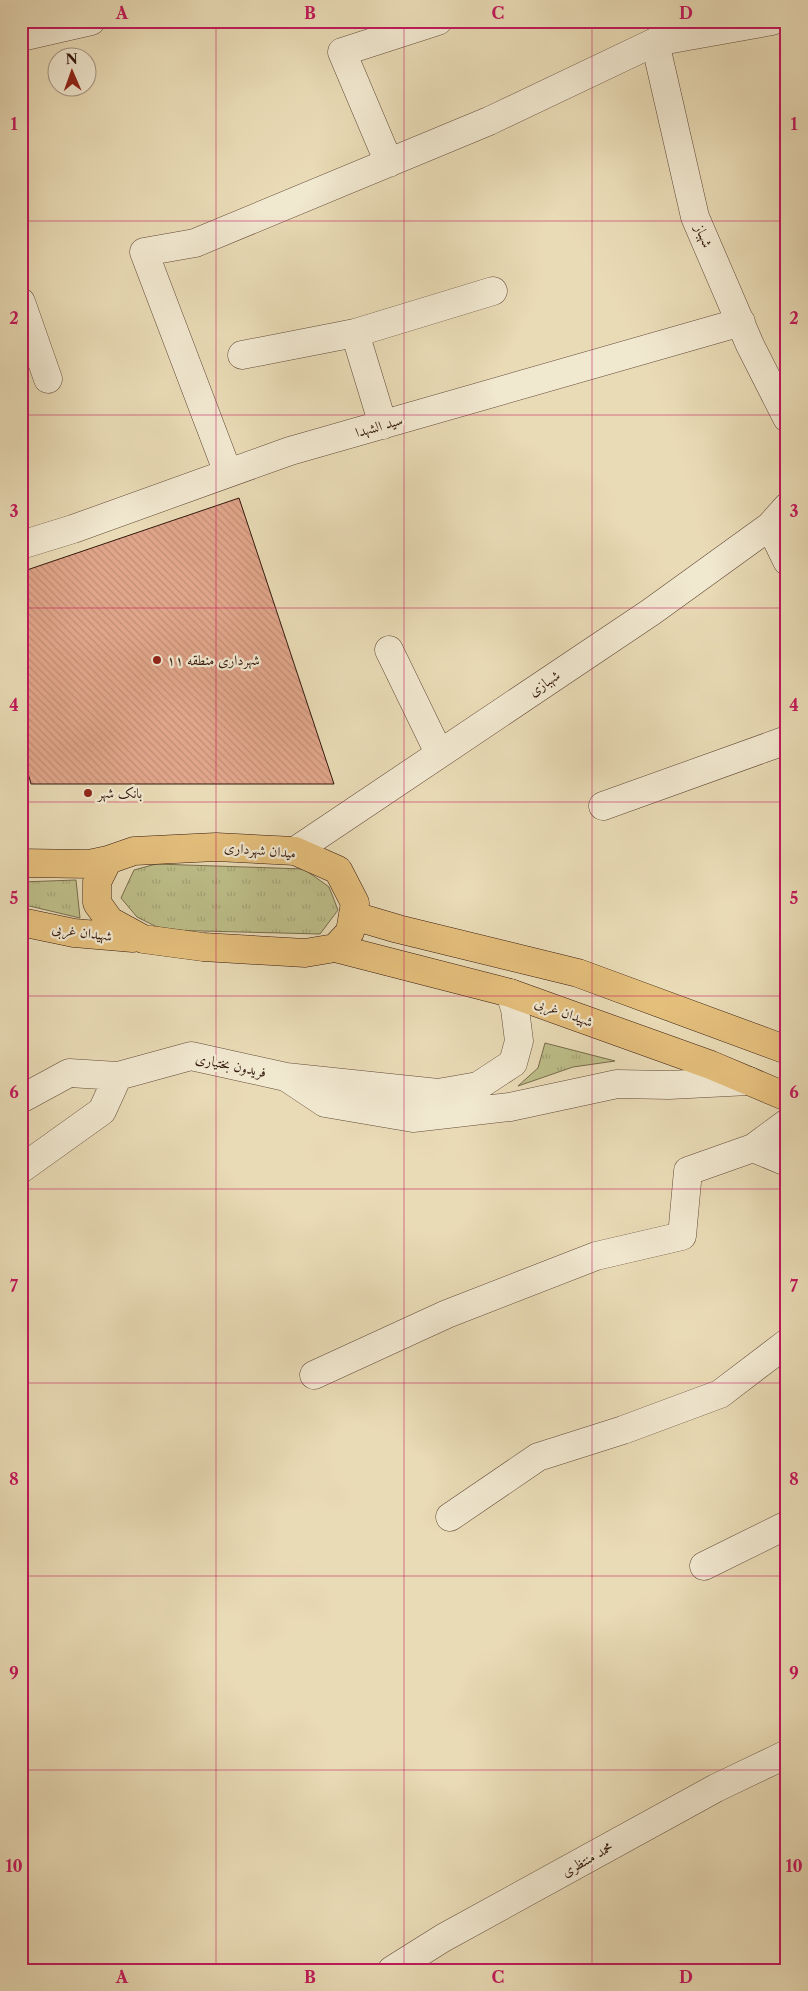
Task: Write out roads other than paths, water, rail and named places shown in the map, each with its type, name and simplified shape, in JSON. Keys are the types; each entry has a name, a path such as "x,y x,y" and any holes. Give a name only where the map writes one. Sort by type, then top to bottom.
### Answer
{"main road":[{"name":"میدان شهرداری","path":"108,860 134,850 216,847 295,851 338,870 355,903 354,916"},
{"path":"21,863 89,864 108,860"},
{"path":"108,860 97,882 97,902 110,921 143,939 203,947 305,953 335,948 350,932 354,916 398,929 578,973 787,1050"},
{"name":"شهیدان غربی","path":"21,922 74,933 143,939"},
{"name":"شهیدان غربی","path":"335,948 510,993 712,1064 787,1097"}],"street":[{"path":"21,38 92,21"},
{"path":"390,163 342,52 438,21"},
{"path":"228,473 144,252 195,243 390,163 489,121 655,42 755,23"},
{"name":"شهباز","path":"655,42 695,216 740,322 787,418"},
{"path":"242,355 355,333 493,291"},
{"path":"21,302 48,379"},
{"name":"سید الشهدا","path":"21,545 73,529 290,452 740,322"},
{"path":"355,333 383,425"},
{"path":"778,517 787,561"},
{"name":"شهبازی","path":"295,851 650,612 778,517"},
{"path":"389,650 439,754"},
{"path":"603,806 787,740"},
{"path":"286,1077 438,1093 478,1086 513,1064 519,1041 515,1009 510,993"},
{"name":"فریدون بختیاری","path":"21,1100 69,1073 118,1076 191,1056 286,1077"},
{"path":"21,1169 102,1111 118,1076"},
{"path":"286,1077 325,1103 413,1118 510,1107 617,1084 669,1085 750,1081"},
{"path":"314,1376 447,1314 596,1256 682,1236 688,1171 753,1148 787,1123"},
{"path":"753,1148 787,1162"},
{"path":"450,1517 538,1457 623,1430 720,1394 787,1343"},
{"path":"704,1566 787,1525"},
{"name":"محمد منتظری","path":"392,1970 443,1938 707,1792 787,1754"}],"place":[{"name":"شهرداری منطقه ۱۱","path":"157,660"},
{"name":"بانک شهر","path":"88,793"}]}
